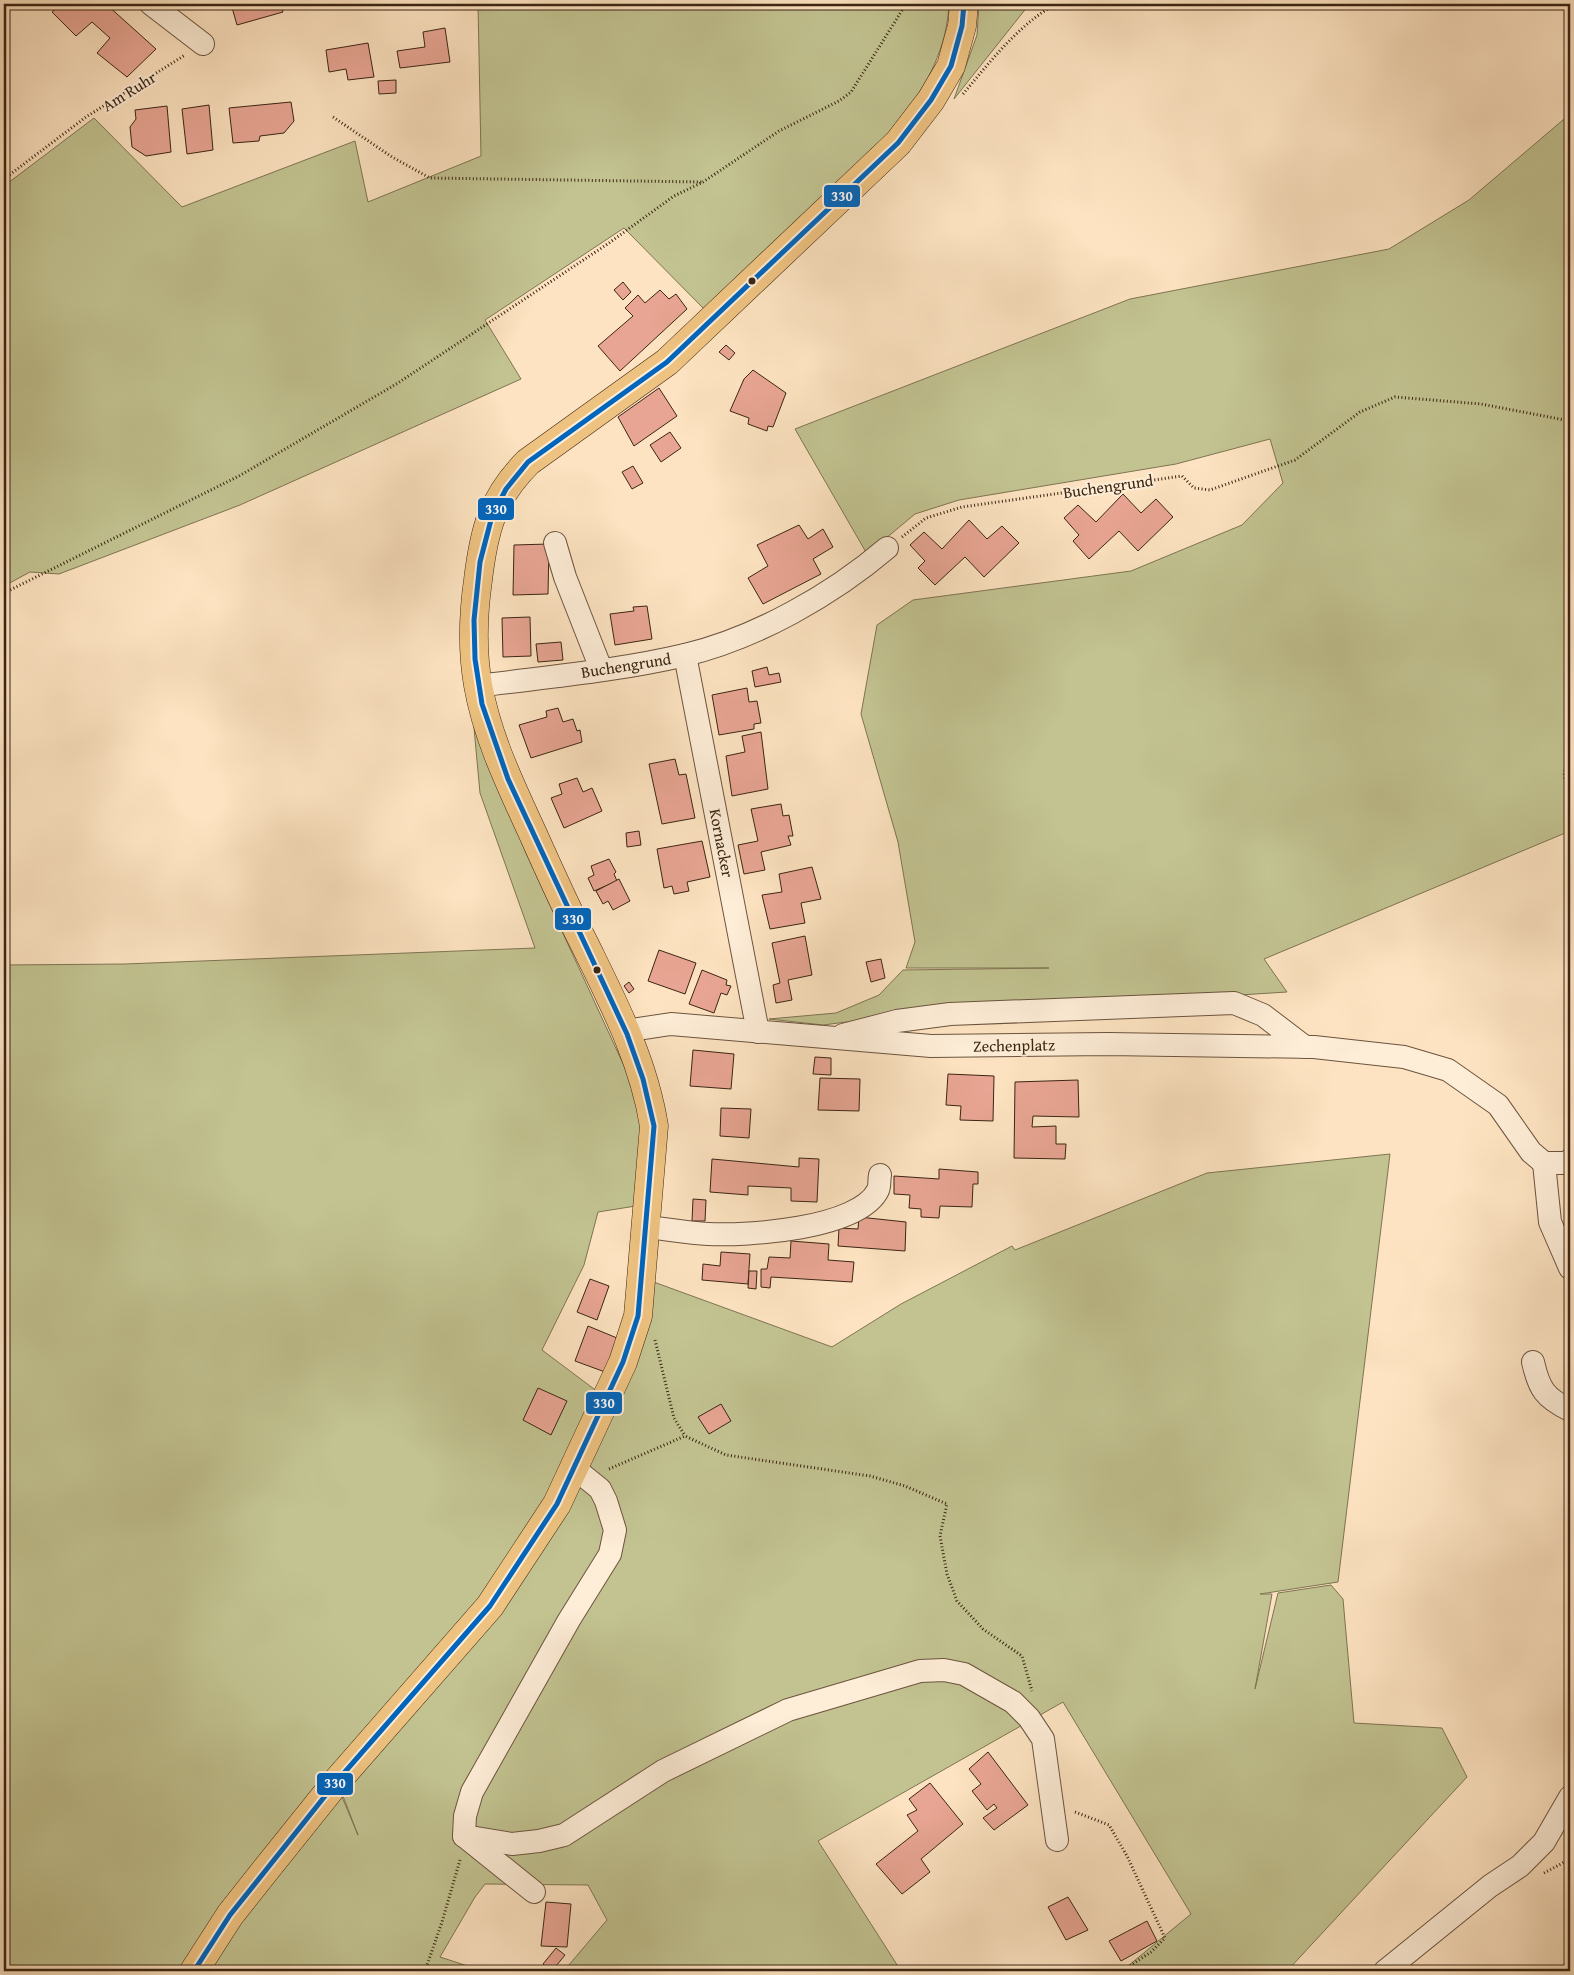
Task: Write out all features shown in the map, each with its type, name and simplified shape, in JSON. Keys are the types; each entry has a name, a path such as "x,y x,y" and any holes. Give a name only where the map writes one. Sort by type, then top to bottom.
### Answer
{"main road":[{"path":"194,1971 230,1915 264,1872 337,1782 490,1606 552,1512 581,1473 623,1362 638,1316 654,1126 645,1079 625,1031 515,796 493,741 478,686 474,646 475,599 487,524 495,505 510,479 528,462 667,362 898,143 931,100 951,66 962,26 964,4"}],"street":[{"path":"151,4 203,44"},
{"path":"555,543 564,578 601,670"},
{"name":"Buchengrund","path":"478,686 601,670 685,655 756,631 858,572 887,548"},
{"name":"Kornacker","path":"685,655 758,1032"},
{"path":"830,1039 897,1021 950,1014 1234,1003 1263,1015 1309,1047"},
{"name":"Zechenplatz","path":"625,1031 671,1024 830,1039 931,1046 1108,1044 1309,1047 1404,1057 1448,1070 1480,1091 1498,1105 1531,1152 1544,1163"},
{"path":"1570,1160 1567,1163 1544,1163 1550,1222 1570,1268"},
{"path":"647,1227 708,1234 749,1233 795,1228 842,1218 861,1208 878,1190 880,1175"},
{"path":"1534,1362 1542,1391 1554,1403 1570,1410"},
{"path":"464,1836 465,1816 472,1792 569,1620 610,1554 615,1530 614,1519 600,1489 581,1473"},
{"path":"464,1836 512,1844 539,1841 564,1834 663,1771 788,1710 920,1671 944,1670 964,1674 1013,1702 1029,1718 1043,1739 1057,1840"},
{"path":"1385,1971 1490,1886 1520,1866 1544,1842 1570,1797"},
{"path":"464,1836 534,1892"}],"path":[{"path":"4,593 239,476 398,383 609,243 674,196 703,182 779,131 839,101 851,92 906,4"},
{"path":"1040,4 1047,9"},
{"path":"958,99 1000,50 1047,9 1056,4"},
{"name":"Am Ruhr","path":"4,179 86,117 203,44"},
{"path":"333,117 392,157 430,178 703,182"},
{"name":"Buchengrund","path":"887,548 926,518 962,507 1182,476 1194,488 1210,490 1295,460 1360,412 1395,397 1481,404 1570,421"},
{"path":"1570,743 1564,776 1570,803"},
{"path":"638,1316 644,1318 652,1326 674,1418 685,1436 726,1455 870,1476 905,1486 947,1504 940,1536 947,1574 957,1601 983,1628 1022,1656 1031,1688 1034,1709 1029,1718"},
{"path":"581,1473 685,1436"},
{"path":"1052,1803 1109,1826 1127,1856 1165,1938 1151,1952 1122,1971"},
{"path":"425,1971 458,1874 464,1836"}],"green space":[{"path":"478,4 949,4 944,35 934,65 920,92 901,117 858,164 705,310 624,228 485,320 521,379 240,505 59,574 30,572 4,586 4,186 94,118 182,207 355,141 368,202 481,156"},
{"path":"979,4 1026,4 1028,6 954,99 977,35"},
{"path":"1570,114 1570,831 1264,959 1287,992 877,1018 823,1025 769,1019 836,1013 879,995 903,970 1049,968 906,968 915,942 898,842 861,714 877,625 913,600 1131,571 1242,525 1283,483 1270,439 1176,464 959,500 915,514 867,554 795,429 1130,299 1389,249 1469,200"},
{"path":"473,717 526,853 625,1068 637,1105 644,1137 642,1205 598,1212 584,1265 542,1350 598,1392 560,1474 523,1540 471,1611 181,1971 4,1971 4,965 125,964 535,948 480,793"},
{"path":"1390,1154 1338,1582 1260,1594 1272,1594 1255,1689 1278,1593 1331,1585 1343,1599 1354,1723 1442,1728 1467,1777 1287,1971 1118,1971 1128,1966 1191,1914 1063,1702 818,1841 901,1971 559,1971 568,1966 607,1920 588,1885 485,1884 475,1897 440,1957 483,1971 202,1971 340,1792 358,1835 341,1791 498,1608 651,1281 832,1347 901,1304 1012,1246 1015,1250 1207,1173"}],"building":[{"path":"61,4 106,4 156,49 127,77 97,53 110,38 92,22 76,36 52,12"},
{"path":"231,4 281,4 283,12 237,25"},
{"path":"445,28 450,62 400,68 397,51 425,47 423,32"},
{"path":"368,43 374,77 348,80 346,69 329,72 326,50"},
{"path":"396,80 396,93 379,94 378,81"},
{"path":"291,102 294,121 284,133 260,136 259,141 233,143 229,108"},
{"path":"209,105 213,150 187,154 182,109"},
{"path":"167,106 171,152 146,156 132,147 130,127 136,119 135,110"},
{"path":"623,282 631,292 623,300 614,290"},
{"path":"660,290 669,299 676,294 687,309 620,371 598,346 633,316 625,308 638,295 645,303"},
{"path":"726,345 735,353 729,360 719,352"},
{"path":"753,370 786,393 773,427 768,426 767,431 748,424 749,418 730,411 744,379"},
{"path":"659,388 677,416 634,446 618,417"},
{"path":"670,432 681,448 661,462 650,445"},
{"path":"633,466 643,483 632,489 622,472"},
{"path":"1123,494 1141,513 1156,499 1173,517 1138,551 1119,531 1089,559 1073,541 1079,535 1064,518 1078,505 1096,522"},
{"path":"969,520 987,539 1002,526 1019,543 984,577 965,557 935,585 918,568 925,561 910,545 924,532 942,549"},
{"path":"799,525 808,539 823,529 833,547 813,559 821,574 763,604 748,578 768,566 757,545"},
{"path":"549,544 548,594 513,595 514,545"},
{"path":"647,606 652,639 615,645 610,614 634,611 633,607"},
{"path":"530,617 531,656 503,657 502,618"},
{"path":"561,642 563,660 538,662 536,644"},
{"path":"767,667 769,675 779,673 781,682 755,687 752,671"},
{"path":"747,688 749,702 757,701 761,723 754,724 754,729 719,735 712,695"},
{"path":"558,708 563,722 573,719 577,731 580,730 582,742 531,758 519,725 547,717 546,711"},
{"path":"761,732 768,789 732,796 726,756 745,752 742,736"},
{"path":"675,759 679,775 686,774 695,818 662,824 649,764"},
{"path":"577,778 583,792 592,788 602,811 564,828 551,798 562,794 559,784"},
{"path":"781,804 783,816 789,815 793,836 788,836 791,845 761,852 765,870 744,874 738,845 758,841 751,809"},
{"path":"639,831 641,845 627,847 626,833"},
{"path":"702,841 710,877 687,882 689,891 674,894 672,886 664,888 657,849"},
{"path":"609,859 616,872 614,874 617,881 594,891 588,878 594,875 591,866"},
{"path":"812,867 821,899 801,903 805,923 770,929 762,895 782,892 779,874"},
{"path":"619,879 630,901 613,910 608,901 603,904 596,891"},
{"path":"805,936 812,975 788,980 792,1000 776,1003 773,985 780,983 772,943"},
{"path":"659,950 696,963 685,994 648,981"},
{"path":"881,959 885,978 871,982 866,962"},
{"path":"702,970 727,980 726,985 731,986 727,995 721,993 714,1013 689,1004"},
{"path":"629,982 634,989 629,993 624,986"},
{"path":"693,1050 734,1054 731,1089 690,1086"},
{"path":"815,1057 831,1058 831,1075 813,1074"},
{"path":"948,1074 994,1076 993,1121 960,1120 961,1106 946,1105"},
{"path":"820,1078 860,1079 859,1111 818,1110"},
{"path":"1078,1080 1079,1117 1033,1116 1032,1127 1056,1126 1056,1144 1066,1144 1065,1159 1014,1158 1015,1082"},
{"path":"721,1108 751,1109 749,1138 720,1136"},
{"path":"799,1158 819,1159 817,1202 791,1201 791,1188 748,1186 748,1195 710,1192 712,1159 799,1167"},
{"path":"939,1169 978,1172 978,1184 973,1184 972,1207 940,1206 939,1218 921,1217 921,1209 909,1208 910,1195 894,1194 894,1176 939,1179"},
{"path":"693,1199 706,1200 705,1221 692,1221"},
{"path":"859,1217 906,1222 905,1251 838,1246 839,1228 858,1229"},
{"path":"791,1241 829,1244 828,1260 854,1262 852,1282 771,1277 770,1288 761,1287 761,1269 767,1269 769,1257 790,1258"},
{"path":"721,1252 750,1254 748,1284 702,1280 703,1264 720,1266"},
{"path":"749,1271 757,1271 756,1289 748,1288"},
{"path":"590,1279 609,1286 597,1320 577,1312"},
{"path":"588,1326 617,1338 605,1372 575,1361"},
{"path":"538,1388 567,1401 551,1435 523,1420"},
{"path":"721,1404 731,1421 709,1434 698,1417"},
{"path":"988,1752 1028,1805 994,1830 983,1818 997,1808 994,1804 987,1810 972,1791 981,1784 969,1769"},
{"path":"930,1783 963,1824 921,1859 930,1872 902,1894 876,1864 918,1831 907,1815 917,1810 909,1799"},
{"path":"1068,1897 1088,1930 1066,1940 1048,1907"},
{"path":"546,1902 571,1904 567,1947 541,1946"},
{"path":"1147,1921 1157,1941 1121,1961 1109,1941"},
{"path":"556,1948 565,1955 552,1971 543,1964"}],"transit line":[{"name":"330","path":"194,1971 230,1915 337,1781 490,1606 557,1504 623,1362 638,1316 654,1126 643,1079 627,1034 508,779 482,704 475,659 474,620 480,562 492,516 506,489 528,462 667,362 898,143 931,100 951,66 962,26 964,4"}]}
